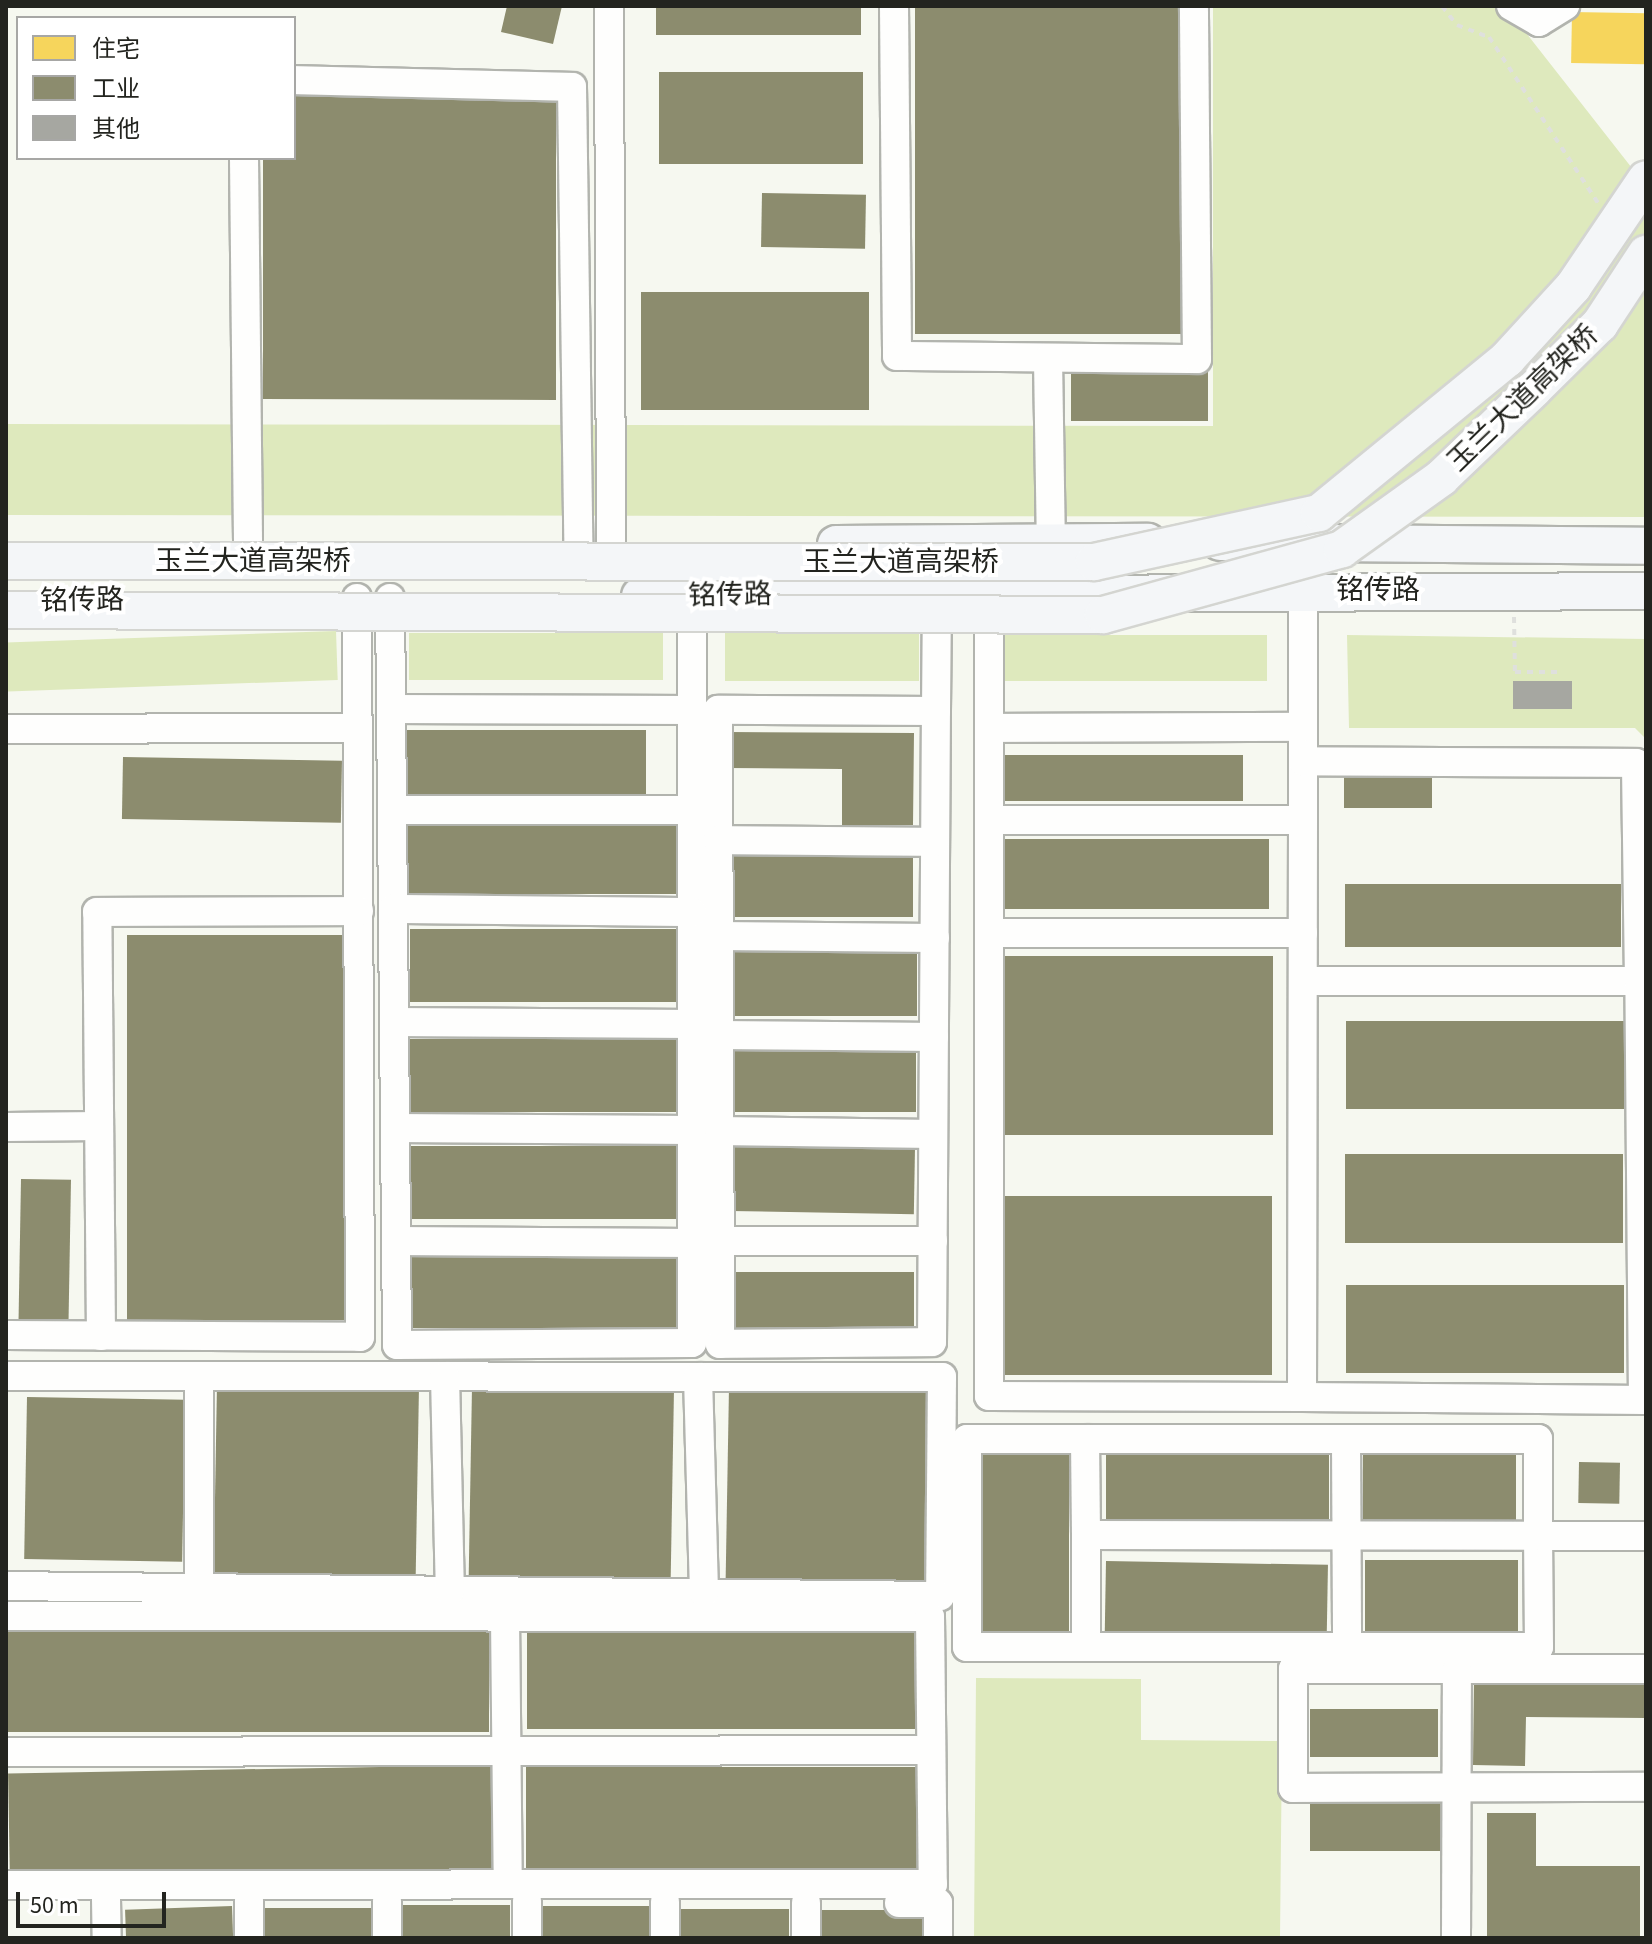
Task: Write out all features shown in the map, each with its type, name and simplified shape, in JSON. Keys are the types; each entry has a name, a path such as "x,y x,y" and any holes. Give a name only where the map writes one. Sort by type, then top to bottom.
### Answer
{"main road":[{"name":"玉兰大道高架桥","path":"6,561 1094,562 1319,513 1507,359 1573,287 1646,179"},
{"name":"玉兰大道高架桥","path":"6,610 1103,615 1342,549 1441,478 1534,389 1600,324 1646,254"},
{"name":"铭传路","path":"6,544 1646,546"},
{"name":"铭传路","path":"6,601 1303,589 1646,591"}],"lane":[{"path":"595,545 609,6"},
{"path":"894,6 897,356 1197,359 1194,6"},
{"path":"1511,6 1539,22 1565,6"},
{"path":"296,80 572,87 595,545"},
{"path":"244,160 248,544"},
{"path":"1048,359 1051,543"},
{"path":"1302,1397 1303,589"},
{"path":"989,592 989,1396 1644,1400 1643,981 1636,763 1303,761"},
{"path":"692,595 692,1024 706,1130 706,1242 720,1344 932,1342 937,593"},
{"path":"374,598 391,709 397,1345 692,1343 706,1242"},
{"path":"6,1335 360,1337 358,728 374,598"},
{"path":"391,709 692,710"},
{"path":"706,1130 719,1035 718,710 936,711"},
{"path":"989,728 1303,727"},
{"path":"6,729 358,728"},
{"path":"392,810 692,810"},
{"path":"989,820 1303,820"},
{"path":"718,840 935,842"},
{"path":"393,909 692,912"},
{"path":"101,1336 97,912 359,911"},
{"path":"989,933 1303,933"},
{"path":"718,936 935,938"},
{"path":"1303,981 1643,981"},
{"path":"394,1022 692,1024"},
{"path":"719,1035 934,1037"},
{"path":"6,1127 99,1126"},
{"path":"395,1128 933,1134"},
{"path":"396,1241 933,1241"},
{"path":"6,1376 942,1377 940,1596 6,1586"},
{"path":"199,1376 199,1588"},
{"path":"445,1376 450,1591"},
{"path":"698,1377 704,1593"},
{"path":"967,1439 1085,1439 1538,1439 1539,1647 967,1647 967,1439"},
{"path":"1085,1439 1086,1647"},
{"path":"1346,1439 1347,1647"},
{"path":"1086,1535 1646,1536"},
{"path":"6,1616 930,1617 933,1884 518,1893 6,1885"},
{"path":"505,1617 506,1751 518,1893 527,1938"},
{"path":"1646,1669 1293,1669 1293,1788 1646,1787"},
{"path":"1456,1938 1457,1670"},
{"path":"6,1752 931,1750"},
{"path":"6,1899 387,1901 518,1893 665,1902 938,1903 938,1938"},
{"path":"106,1899 107,1938"},
{"path":"249,1900 249,1938"},
{"path":"387,1901 387,1938"},
{"path":"665,1902 665,1938"},
{"path":"806,1903 806,1938"}],"path":[{"path":"1442,6 1457,25 1489,37 1602,209"},
{"path":"1513,590 1515,672 1560,672"}],"green space":[{"path":"1213,6 1505,6 1646,186 1646,517 6,515 6,424 1213,426"},
{"path":"336,631 338,680 8,691 6,643"},
{"path":"725,632 919,632 919,681 725,681"},
{"path":"409,633 663,633 663,680 409,680"},
{"path":"1001,635 1267,635 1267,681 1001,681"},
{"path":"1347,635 1646,639 1646,739 1635,728 1349,728"},
{"path":"976,1678 1141,1679 1141,1740 1282,1741 1280,1938 974,1938"}],"building: 住宅":[{"path":"1572,12 1646,13 1645,64 1571,63"}],"building: 工业":[{"path":"507,6 562,6 553,44 501,32"},
{"path":"656,6 861,6 861,35 656,35"},
{"path":"915,6 1185,6 1185,334 915,334"},
{"path":"659,72 863,72 863,164 659,164"},
{"path":"296,96 556,96 556,400 263,399 263,160 296,160"},
{"path":"762,193 866,195 865,249 761,247"},
{"path":"641,292 869,292 869,410 641,410"},
{"path":"1071,365 1208,365 1208,421 1071,421"},
{"path":"402,730 646,730 646,796 402,796"},
{"path":"728,732 914,733 913,825 842,825 842,769 728,768"},
{"path":"1001,755 1243,755 1243,801 1001,801"},
{"path":"123,757 342,761 341,823 122,819"},
{"path":"1344,777 1432,777 1432,808 1344,808"},
{"path":"407,822 678,822 678,894 407,894"},
{"path":"999,839 1269,839 1269,909 999,909"},
{"path":"730,853 913,853 913,917 730,917"},
{"path":"1345,884 1621,884 1621,947 1345,947"},
{"path":"410,929 680,929 680,1002 410,1002"},
{"path":"127,935 345,935 345,1320 127,1320"},
{"path":"733,952 917,952 917,1016 733,1016"},
{"path":"1003,956 1273,956 1273,1135 1003,1135"},
{"path":"1346,1021 1624,1021 1624,1109 1346,1109"},
{"path":"408,1039 679,1039 679,1112 408,1112"},
{"path":"733,1048 916,1048 916,1112 733,1112"},
{"path":"411,1146 682,1146 682,1219 411,1219"},
{"path":"732,1146 915,1149 914,1214 731,1211"},
{"path":"1345,1154 1623,1154 1623,1243 1345,1243"},
{"path":"21,1179 71,1180 69,1322 19,1321"},
{"path":"1003,1196 1272,1196 1272,1375 1003,1375"},
{"path":"411,1256 682,1256 682,1328 411,1328"},
{"path":"731,1272 914,1272 914,1336 731,1336"},
{"path":"1346,1285 1624,1285 1624,1373 1346,1373"},
{"path":"217,1384 419,1388 416,1578 214,1575"},
{"path":"472,1387 674,1391 671,1581 469,1578"},
{"path":"729,1387 931,1391 928,1582 726,1579"},
{"path":"27,1397 185,1400 182,1562 24,1559"},
{"path":"974,1447 1069,1447 1069,1636 974,1636"},
{"path":"1106,1447 1329,1447 1329,1522 1106,1522"},
{"path":"1363,1448 1516,1448 1516,1524 1363,1524"},
{"path":"1579,1462 1620,1463 1619,1504 1578,1503"},
{"path":"1365,1560 1518,1560 1518,1636 1365,1636"},
{"path":"1106,1561 1328,1565 1327,1641 1105,1637"},
{"path":"6,1621 489,1621 489,1732 6,1732"},
{"path":"527,1622 917,1622 917,1729 527,1729"},
{"path":"1474,1676 1646,1678 1646,1718 1526,1717 1525,1766 1473,1765"},
{"path":"1310,1709 1438,1709 1438,1757 1310,1757"},
{"path":"491,1765 493,1876 10,1884 8,1773"},
{"path":"526,1767 917,1767 917,1874 526,1874"},
{"path":"1310,1803 1441,1803 1441,1851 1310,1851"},
{"path":"1487,1813 1536,1813 1536,1866 1640,1866 1640,1938 1487,1938"},
{"path":"402,1905 510,1905 510,1938 402,1938"},
{"path":"232,1906 233,1938 126,1938 125,1910"},
{"path":"543,1906 651,1906 651,1938 543,1938"},
{"path":"264,1908 372,1908 372,1938 264,1938"},
{"path":"681,1909 789,1909 789,1938 681,1938"},
{"path":"819,1910 927,1910 927,1938 819,1938"}],"building: 其他":[{"path":"1513,681 1572,681 1572,709 1513,709"}]}
